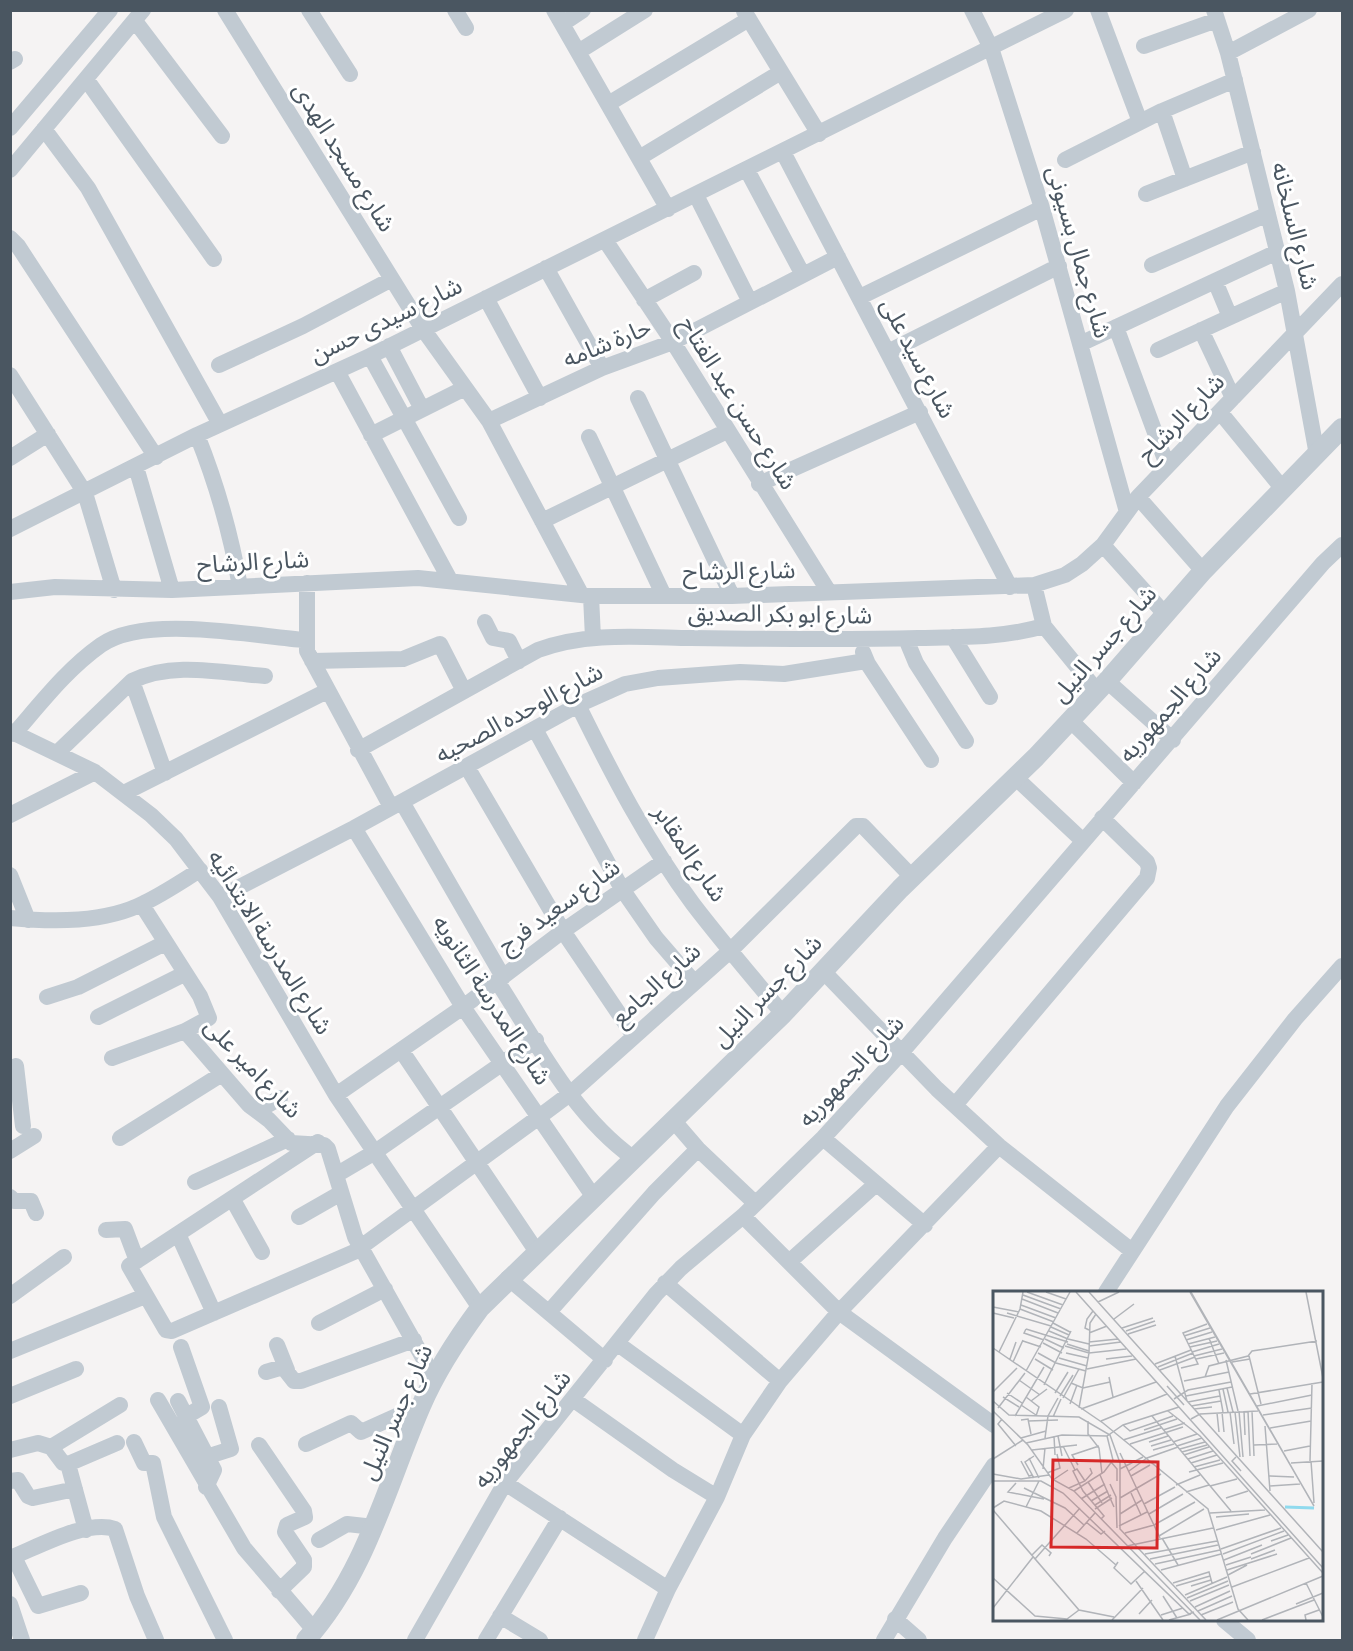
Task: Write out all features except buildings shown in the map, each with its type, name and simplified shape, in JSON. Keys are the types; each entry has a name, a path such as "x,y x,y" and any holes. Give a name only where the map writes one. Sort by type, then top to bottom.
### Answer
{"street":[{"path":"10,128 110,10"},
{"name":"شارع مسجد الهدى","path":"225,10 423,329 489,421 542,521 586,595"},
{"path":"309,10 350,74"},
{"path":"455,10 466,28"},
{"path":"583,10 558,17 668,209"},
{"path":"578,52 645,10"},
{"name":"شارع جمال بسيونى","path":"972,10 991,48 1042,208 1127,512"},
{"name":"شارع سيدى حسن","path":"10,528 85,493 220,424 370,356 1066,10"},
{"path":"1098,10 1140,122"},
{"path":"1228,53 1309,10"},
{"path":"608,104 746,15 819,134"},
{"path":"1144,46 1216,15"},
{"name":"شارع السلخانه","path":"1216,15 1235,80 1287,291 1317,455"},
{"path":"10,170 139,16 222,136"},
{"path":"639,158 781,72"},
{"path":"86,79 214,259"},
{"path":"1065,160 1162,111 1235,80"},
{"path":"1162,111 1185,179"},
{"path":"44,129 88,188 220,424"},
{"name":"شارع سيد على","path":"783,152 1010,587"},
{"path":"1146,194 1253,152"},
{"path":"747,170 803,275"},
{"path":"696,195 750,302"},
{"path":"860,297 1042,208"},
{"path":"1152,265 1268,214"},
{"name":"شارع حسن عبد الفتاح","path":"605,240 673,342 759,484 829,592"},
{"path":"13,245 156,457"},
{"path":"1080,344 1277,252"},
{"name":"حارة شامه","path":"489,421 602,368 673,342 838,257"},
{"path":"888,352 1059,266"},
{"path":"546,268 602,368"},
{"path":"645,300 694,273"},
{"path":"219,365 303,326 392,279"},
{"path":"1215,281 1230,317"},
{"name":"شارع الرشاح","path":"10,592 55,587 172,590 418,578 586,595 664,596 732,596 1034,585 1065,575 1082,564 1103,545 1138,497 1167,465 1342,284"},
{"path":"1158,350 1287,291"},
{"path":"486,298 540,398"},
{"path":"1116,327 1167,465"},
{"path":"1201,330 1233,398"},
{"path":"388,346 422,409"},
{"path":"370,356 459,518"},
{"path":"337,371 450,580"},
{"path":"11,377 85,493 114,590"},
{"path":"371,435 465,388"},
{"path":"638,398 732,596"},
{"path":"759,484 920,412"},
{"path":"1220,412 1283,489"},
{"name":"شارع جسر النيل","path":"310,1636 350,1581 374,1527 421,1405 446,1357 480,1308 508,1278 783,1014 912,877 1071,721 1164,613 1342,428"},
{"path":"542,521 727,431"},
{"path":"10,459 48,434"},
{"path":"197,435 217,484 231,535 240,587"},
{"path":"589,437 664,596"},
{"path":"136,466 172,590"},
{"path":"1138,497 1203,571"},
{"path":"1103,545 1164,613"},
{"name":"شارع الجمهوريه","path":"415,1641 505,1483 574,1400 665,1283 749,1209 823,1138 902,1053 1082,840 1173,740 1323,563 1342,545"},
{"path":"307,583 305,640 312,660 357,750 397,805 536,1040 571,1093 598,1130 633,1158"},
{"path":"1034,585 1044,626 1102,686 1173,740"},
{"path":"586,595 593,638"},
{"path":"485,622 493,638 509,641 519,661"},
{"name":"شارع ابو بكر الصديق","path":"357,750 519,661 555,644 593,638 860,640 995,636 1044,626"},
{"path":"12,732 64,677 102,645 129,633 174,629 305,640"},
{"path":"953,637 990,697"},
{"path":"906,639 916,663 966,741"},
{"path":"860,640 866,661 931,760"},
{"path":"312,660 403,659 440,644 464,691"},
{"name":"شارع الوحده الصحيه","path":"220,897 397,805 578,705 625,684 643,679 740,672 784,674 866,661"},
{"path":"57,753 132,681 147,674 175,670 265,676"},
{"path":"132,681 165,773"},
{"path":"124,793 327,691"},
{"name":"شارع المقابر","path":"578,705 632,808 664,861 730,951 783,1014"},
{"path":"1071,721 1134,783"},
{"path":"536,729 622,889 656,938 694,982"},
{"name":"شارع المدرسة الابتدائيه","path":"12,732 94,771 124,793 176,839 220,897 336,1095 480,1308"},
{"path":"467,767 563,931 634,1036"},
{"path":"10,815 94,771"},
{"path":"1015,777 1082,840"},
{"path":"955,1105 1147,878 1149,868 1147,862 1102,818"},
{"name":"شارع الجامع","path":"412,1208 571,1093 730,951 856,826 863,826 912,877"},
{"name":"شارع المدرسة الثانويه","path":"354,828 463,1007 593,1196"},
{"name":"شارع سعيد فرج","path":"336,1095 463,1007 563,931 664,861"},
{"path":"10,918 28,920 100,916 142,904 200,870"},
{"path":"10,875 28,920"},
{"path":"142,904 184,974 200,996 209,1018 185,1031"},
{"path":"47,997 78,987 165,943"},
{"path":"1107,1291 1227,1106 1295,1019 1342,966"},
{"path":"822,972 999,1146 1132,1251"},
{"path":"98,1017 184,974"},
{"name":"شارع امير على","path":"112,1058 185,1031 257,1111 292,1144 318,1142 328,1149 352,1229 435,1379"},
{"path":"336,1175 375,1152 536,1040"},
{"path":"401,1050 475,1164 537,1252"},
{"path":"10,1151 29,1131 15,1095 16,1066"},
{"path":"120,1138 222,1074"},
{"path":"257,1111 280,1098"},
{"path":"673,1120 749,1209 789,1262 839,1312 993,1424"},
{"path":"823,1138 925,1225"},
{"path":"195,1182 288,1139"},
{"path":"132,1264 318,1142"},
{"path":"645,1641 668,1589 717,1497 743,1435 780,1381 839,1312 999,1146"},
{"path":"549,1312 654,1193 698,1149"},
{"path":"789,1262 876,1184"},
{"path":"299,1217 342,1192"},
{"path":"10,1197 14,1201 31,1201 36,1213"},
{"path":"232,1200 262,1252"},
{"path":"106,1230 125,1229 132,1264 145,1296 166,1330 172,1331 354,1252 412,1208"},
{"path":"178,1234 214,1313"},
{"path":"10,1296 64,1257"},
{"path":"508,1278 605,1360"},
{"path":"665,1283 780,1381"},
{"path":"319,1323 385,1288"},
{"path":"10,1351 145,1296"},
{"path":"278,1345 287,1370 294,1381 301,1381 414,1340"},
{"path":"618,1344 743,1435"},
{"path":"181,1347 202,1407 185,1417"},
{"path":"267,1372 283,1367 287,1370"},
{"path":"10,1396 75,1369"},
{"path":"574,1400 673,1470 717,1497"},
{"path":"158,1401 243,1548 279,1591 310,1636"},
{"path":"178,1401 213,1470 206,1487"},
{"path":"51,1447 120,1405"},
{"path":"306,1444 351,1424 361,1432 421,1405"},
{"path":"206,1457 231,1449 219,1407"},
{"path":"10,1450 38,1443 51,1447 63,1463 68,1464 126,1443 144,1463 153,1463 164,1517 225,1641"},
{"path":"259,1445 304,1511 305,1516 287,1525 285,1532 304,1560 304,1567 279,1591"},
{"path":"68,1464 86,1530"},
{"path":"884,1641 894,1619 993,1466"},
{"path":"10,1481 18,1480 28,1496 33,1498 75,1489"},
{"path":"505,1483 668,1589"},
{"path":"486,1641 560,1518"},
{"path":"319,1540 347,1524 374,1527"},
{"path":"81,1593 43,1606 35,1603 12,1558 56,1538 86,1530 111,1528 118,1533 137,1596 156,1641"},
{"path":"10,1604 22,1641"},
{"path":"500,1616 540,1641"},
{"path":"894,1619 919,1641"},
{"path":"1225,1621 1248,1641"}]}
